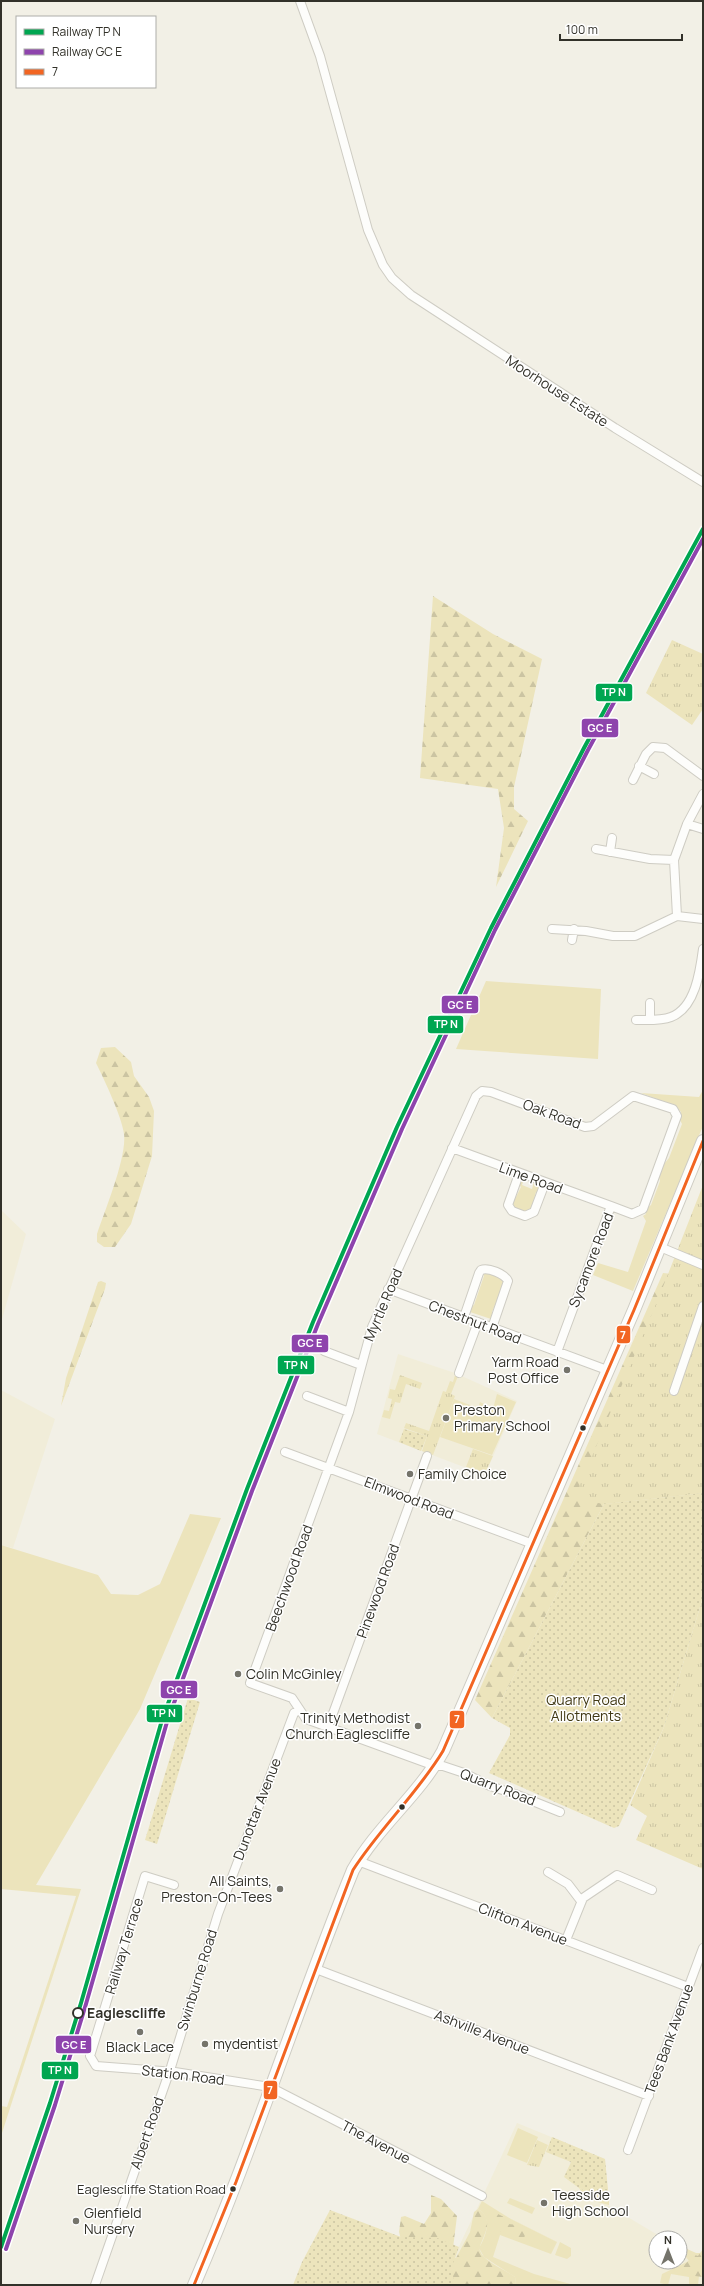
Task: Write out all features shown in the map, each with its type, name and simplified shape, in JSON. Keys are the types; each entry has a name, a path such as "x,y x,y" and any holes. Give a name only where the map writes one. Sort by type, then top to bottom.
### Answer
{"main road":[{"path":"194,2285 236,2181 341,1900 358,1861 382,1829 419,1788 435,1766 608,1370 703,1141"}],"street":[{"name":"Moorhouse Estate","path":"300,1 320,56 368,230 383,266 392,278 411,295 622,433 703,482"},
{"path":"633,780 646,754 653,747 665,748 703,776"},
{"path":"640,766 654,774"},
{"path":"678,916 674,860 687,824 703,794"},
{"path":"687,824 703,829"},
{"path":"610,852 612,838"},
{"path":"596,849 650,859 674,860"},
{"path":"552,929 574,929 613,936 635,936 678,916 703,919"},
{"path":"572,940 574,929"},
{"path":"636,1020 671,1017 686,1006 695,988 703,949"},
{"path":"650,1003 650,1020"},
{"name":"Oak Road","path":"452,1148 476,1096 482,1091 491,1092 585,1127 593,1126 634,1096 669,1108 675,1112"},
{"name":"Sycamore Road","path":"557,1352 611,1206 632,1214 643,1209 677,1119 675,1112"},
{"name":"Lime Road","path":"452,1148 519,1174 611,1206"},
{"name":"Myrtle Road","path":"330,1468 349,1412 369,1334 452,1148"},
{"path":"519,1174 508,1205 512,1211 525,1216 534,1212 545,1183"},
{"path":"660,1247 703,1265"},
{"path":"464,1317 479,1273 481,1270 487,1269 504,1276 508,1281 492,1328"},
{"name":"Chestnut Road","path":"388,1289 608,1370"},
{"path":"674,1391 703,1306"},
{"path":"459,1374 478,1322"},
{"path":"324,1351 361,1365"},
{"path":"307,1396 349,1412"},
{"name":"Elmwood Road","path":"285,1452 533,1544"},
{"name":"Pinewood Road","path":"328,1726 427,1456"},
{"name":"Beechwood Road","path":"256,1685 250,1683 330,1468"},
{"name":"Quarry Road","path":"256,1685 292,1698 306,1718 435,1766 443,1766 464,1773 490,1786 516,1794 560,1812"},
{"name":"Dunottar Avenue","path":"227,1889 294,1714 300,1710"},
{"name":"Clifton Avenue","path":"358,1861 688,1987"},
{"path":"548,1872 568,1884 581,1902"},
{"path":"566,1940 581,1902 617,1875 652,1890"},
{"name":"Railway Terrace","path":"96,2066 90,2056 145,1876 174,1886"},
{"name":"Swinburne Road","path":"169,2072 227,1889"},
{"name":"Tees Bank Avenue","path":"628,2150 703,1948"},
{"name":"Ashville Avenue","path":"316,1969 649,2096"},
{"name":"Station Road","path":"96,2066 169,2072 270,2087"},
{"name":"Albert Road","path":"95,2285 169,2072"},
{"name":"The Avenue","path":"270,2087 482,2196"}],"shaded area":[{"path":"1,1210 26,1234 1,1323"},
{"name":"Preston Primary School","path":"398,1354 455,1373 517,1401 485,1475 377,1434"},
{"path":"1,1390 55,1419 13,1548 1,1545"},
{"name":"Teesside High School","path":"517,2123 605,2159 609,2206 650,2230 648,2230 648,2270 688,2270 688,2250 696,2253 703,2253 703,2285 454,2285 452,2266 455,2255"}],"green space":[{"path":"433,596 493,634 542,659 514,787 514,809 528,821 496,887 504,828 498,789 420,778"},
{"path":"672,640 703,654 703,709 692,725 646,693"},
{"path":"486,981 601,989 598,1059 456,1049"},
{"path":"115,1047 131,1062 134,1076 149,1097 154,1111 152,1156 131,1224 115,1247 104,1247 97,1242 97,1234 119,1169 124,1144 124,1134 116,1108 96,1063 101,1048"},
{"path":"703,1090 703,1126 633,1291 593,1275 598,1263 628,1272 646,1221 643,1216 646,1214 644,1211 651,1205 660,1181 659,1177 664,1164 669,1158 682,1124 680,1120 681,1112 676,1106 641,1093 699,1097"},
{"path":"524,1179 522,1185 532,1189 534,1182 541,1187 540,1191 536,1192 531,1209 526,1212 514,1207 513,1203 521,1187 518,1184"},
{"path":"703,1185 703,1493 604,1504 574,1499 659,1297"},
{"path":"486,1272 502,1278 504,1283 492,1312 494,1316 491,1319 470,1312 470,1307 474,1305 484,1276 483,1274"},
{"path":"663,1273 703,1277 703,1493 604,1504 492,1718 475,1700"},
{"path":"101,1281 106,1283 105,1289 61,1406 66,1378 98,1282"},
{"path":"400,1375 422,1383 420,1389 406,1384 400,1403 395,1402 390,1419 382,1417 384,1410 389,1411 392,1399 388,1398 390,1389 395,1390"},
{"path":"455,1375 458,1376 451,1394 455,1396 433,1455 422,1451 427,1436 404,1428 406,1423 429,1431 443,1391 446,1392 450,1381 453,1382"},
{"path":"497,1394 516,1402 492,1455 440,1437 454,1399 478,1408 480,1402 490,1407 494,1405"},
{"path":"404,1429 427,1436 421,1451 399,1442"},
{"path":"473,1449 493,1456 487,1469 483,1472 466,1467"},
{"name":"Quarry Road Allotments","path":"703,1493 703,1597 664,1727 619,1826 614,1828 489,1773 510,1735 510,1728 492,1718 604,1504"},
{"path":"190,1514 221,1518 140,1709 36,1885 81,1889 1,2136 1,2106 7,2107 76,1896 1,1889 1,1545 98,1575 111,1594 138,1595 160,1584"},
{"path":"703,1597 703,1869 636,1840 647,1816 630,1805 664,1727"},
{"path":"188,1698 200,1702 157,1844 145,1840"},
{"path":"518,2128 538,2137 527,2163 507,2155"},
{"path":"552,2137 605,2159 609,2200 579,2188 564,2177 571,2162 546,2152"},
{"path":"537,2140 548,2145 539,2167 527,2165"},
{"path":"579,2188 609,2200 609,2205 586,2199"},
{"path":"431,2195 441,2199 457,2216 452,2256 456,2258 470,2232 474,2212 478,2209 484,2214 487,2220 486,2232 480,2247 482,2255 490,2262 515,2277 516,2285 447,2285 401,2240 399,2232 401,2217 405,2216 424,2224 431,2213"},
{"path":"510,2198 535,2208 532,2214 507,2203"},
{"path":"482,2201 511,2219 557,2242 551,2254 500,2235 493,2257 534,2274 574,2285 516,2285 515,2277 484,2257 479,2248 486,2233 487,2227 487,2222 483,2213 478,2209"},
{"path":"330,2210 401,2237 437,2238 459,2247 452,2266 454,2285 293,2285 302,2262"},
{"path":"498,2214 504,2217 508,2224 523,2226 527,2230 524,2238 515,2238 513,2233 503,2234 495,2225 494,2217"},
{"path":"560,2242 571,2248 571,2256 567,2259 555,2255"},
{"path":"703,2249 703,2277 687,2275 681,2272 680,2270 688,2270 688,2261 690,2259 688,2253 698,2256"},
{"path":"688,2250 696,2253 703,2253 703,2277 699,2276 698,2285 689,2285 689,2277 671,2274 668,2285 660,2283 662,2274 670,2270 688,2270"}],"transit line":[{"path":"1,2247 50,2103 81,2003 162,1720 247,1489 313,1322 397,1127 491,928 584,748 703,529"},
{"path":"6,2249 55,2105 86,2004 167,1722 252,1491 318,1324 402,1129 495,930 588,750 703,539"},
{"name":"7","path":"194,2285 236,2182 353,1870 422,1782 443,1751 634,1310 703,1141"}],"place":[{"name":"Yarm Road Post Office","path":"567,1370"},
{"name":"Preston Primary School","path":"446,1418"},
{"name":"Family Choice","path":"410,1474"},
{"name":"Colin McGinley","path":"238,1674"},
{"name":"Trinity Methodist Church Eaglescliffe","path":"418,1726"},
{"name":"All Saints, Preston-On-Tees","path":"280,1889"},
{"name":"Eaglescliffe","path":"78,2013"},
{"name":"Black Lace","path":"140,2032"},
{"name":"mydentist","path":"205,2044"},
{"name":"Eaglescliffe Station Road","path":"233,2189"},
{"name":"Teesside High School","path":"544,2203"},
{"name":"Glenfield Nursery","path":"76,2221"}]}
